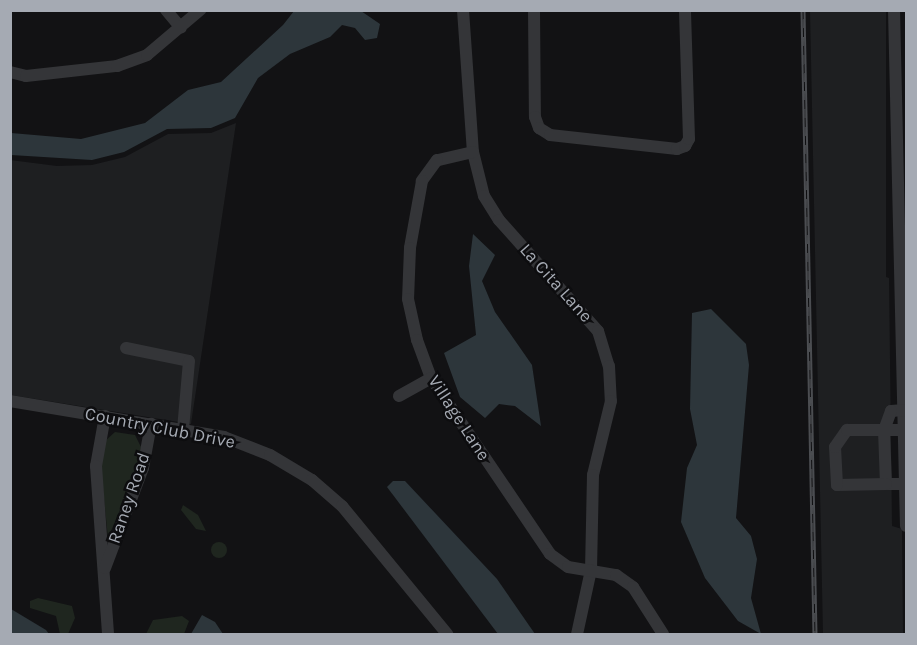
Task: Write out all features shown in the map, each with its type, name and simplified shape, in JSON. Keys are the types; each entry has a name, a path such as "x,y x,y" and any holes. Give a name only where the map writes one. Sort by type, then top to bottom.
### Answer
{"street":[{"path":"166,10 181,28"},
{"path":"10,72 26,76 117,66 147,55 200,10"},
{"name":"La Cita Lane","path":"463,10 473,152 484,196 499,220 598,331 609,366 611,401 593,475 591,570 578,634"},
{"path":"534,10 535,117 539,128 550,135 677,149 685,146 689,139 685,10"},
{"path":"894,10 901,42 906,526"},
{"name":"Village Lane","path":"473,152 437,160 422,181 410,248 408,299 417,340 431,378 550,554 568,567 616,575 633,587 663,634"},
{"path":"126,348 189,361 183,430"},
{"path":"399,396 431,378"},
{"name":"Country Club Drive","path":"10,401 183,430 253,447 312,480 342,506 447,634"},
{"path":"886,484 884,430 891,411 904,410"},
{"name":"Raney Road","path":"105,416 96,466 108,634"},
{"name":"Raney Road","path":"103,572 143,468 151,424"},
{"path":"905,430 847,430 841,435 835,447 837,485 906,484"}],"shaded area":[{"path":"294,11 361,11 380,24 377,38 365,40 355,28 342,25 330,37 290,54 258,78 235,118 211,128 167,129 124,152 92,160 11,155 11,133 81,139 145,123 188,90 221,82 283,25"},
{"path":"810,11 886,11 886,277 889,278 892,526 902,529 903,634 823,634"},
{"path":"236,123 191,424 11,395 10,160 57,166 92,165 125,157 168,134 211,133"},
{"path":"473,234 495,255 482,281 495,312 532,365 541,426 515,406 499,404 485,418 460,397 444,353 476,335 469,266"},
{"path":"711,309 746,344 749,365 736,518 751,536 757,559 751,598 761,634 738,621 705,578 681,522 687,468 697,445 690,409 692,313"},
{"path":"115,432 135,435 141,447 135,475 108,538 101,469 105,441"},
{"path":"393,481 405,481 497,579 535,634 498,634 387,487"},
{"path":"183,505 198,515 206,531 196,529 181,510"},
{"path":"219,542 227,550 219,558 211,550"},
{"path":"38,598 72,606 75,618 68,634 60,634 56,616 30,608 30,601"},
{"path":"11,609 46,630 49,634 11,634"},
{"path":"202,615 215,622 223,634 191,634"},
{"path":"182,616 189,621 184,634 146,634 153,620"}],"railway":[{"path":"803,10 815,634"}]}
